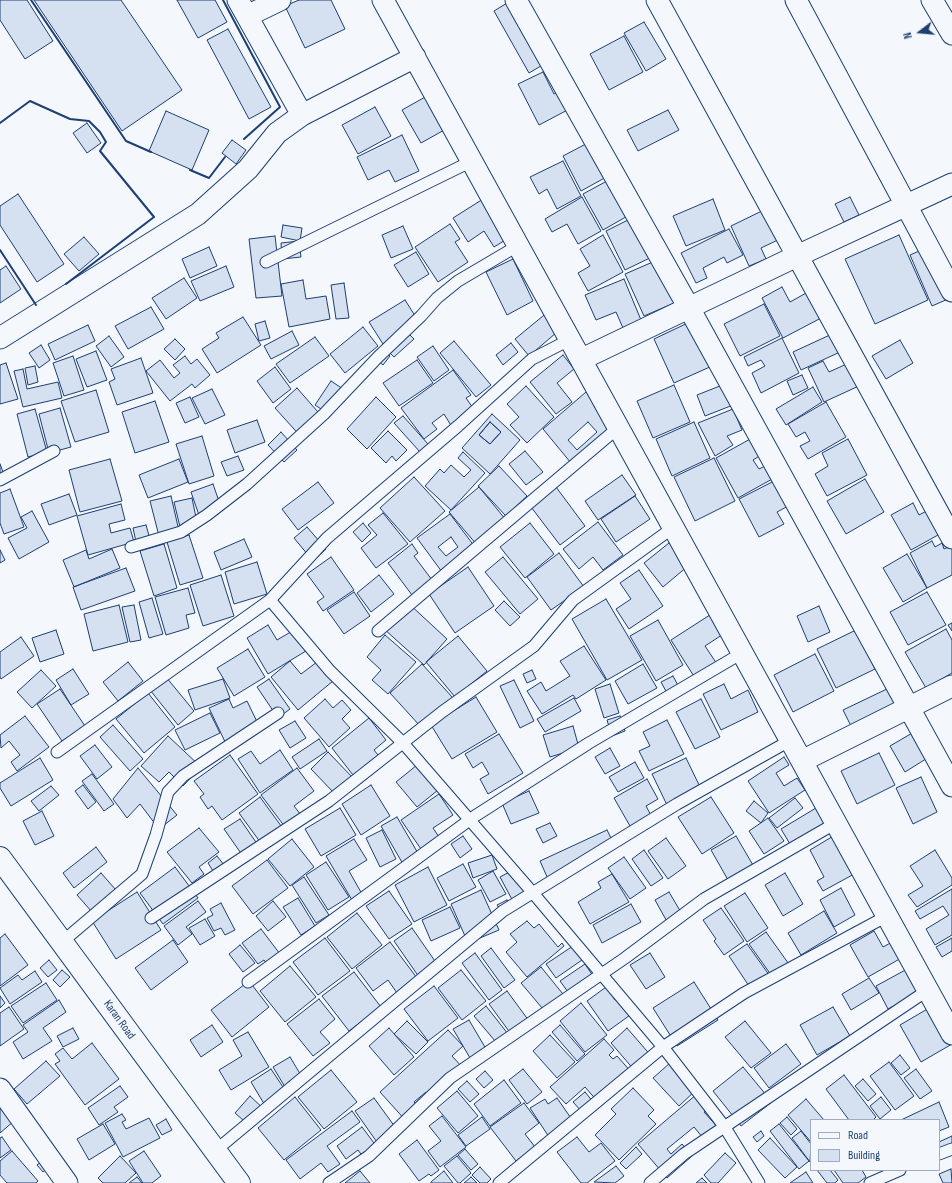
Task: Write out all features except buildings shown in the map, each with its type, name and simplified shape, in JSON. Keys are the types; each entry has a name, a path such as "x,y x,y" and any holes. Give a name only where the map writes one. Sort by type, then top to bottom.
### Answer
{"street":[{"path":"280,0 242,8 302,115"},
{"path":"383,0 571,339 952,1034"},
{"path":"516,0 689,308 952,786"},
{"path":"657,0 952,538"},
{"path":"796,0 952,290"},
{"path":"932,0 952,34"},
{"path":"0,338 198,214 248,169 277,133 302,115 415,58"},
{"path":"582,359 952,184"},
{"path":"802,761 952,686"},
{"name":"Karan Road","path":"0,858 239,1183"},
{"path":"0,1089 67,1183"}],"lane":[{"path":"266,262 472,162"},
{"path":"131,547 181,532 207,515 247,484 324,414 437,298 458,281 519,245"},
{"path":"57,752 270,600 327,538 458,426 532,359 571,339"},
{"path":"378,631 619,427"},
{"path":"0,480 54,450"},
{"path":"150,918 329,801 442,712 534,646 573,600 674,527"},
{"path":"270,600 330,671 403,743 533,893 663,1047 724,1126 759,1183"},
{"path":"248,982 470,820 589,743 742,653"},
{"path":"62,942 142,874 156,835 168,792 183,776 278,713"},
{"path":"215,1151 502,911 677,804 791,740"},
{"path":"329,1183 369,1156 450,1078 601,975 704,899 836,824"},
{"path":"498,1183 663,1047 744,994 887,916"},
{"path":"650,1183 684,1154 724,1126 928,990"},
{"path":"940,1154 952,1149"},
{"path":"870,1183 898,1171"}],"wall":[{"path":"31,0 126,141 151,152"},
{"path":"223,0 280,107 244,139"},
{"path":"0,123 30,101 70,119 89,121 100,132 106,142 100,151 154,217 66,284"},
{"path":"190,170 209,178 225,157"},
{"path":"0,250 36,305"}]}
